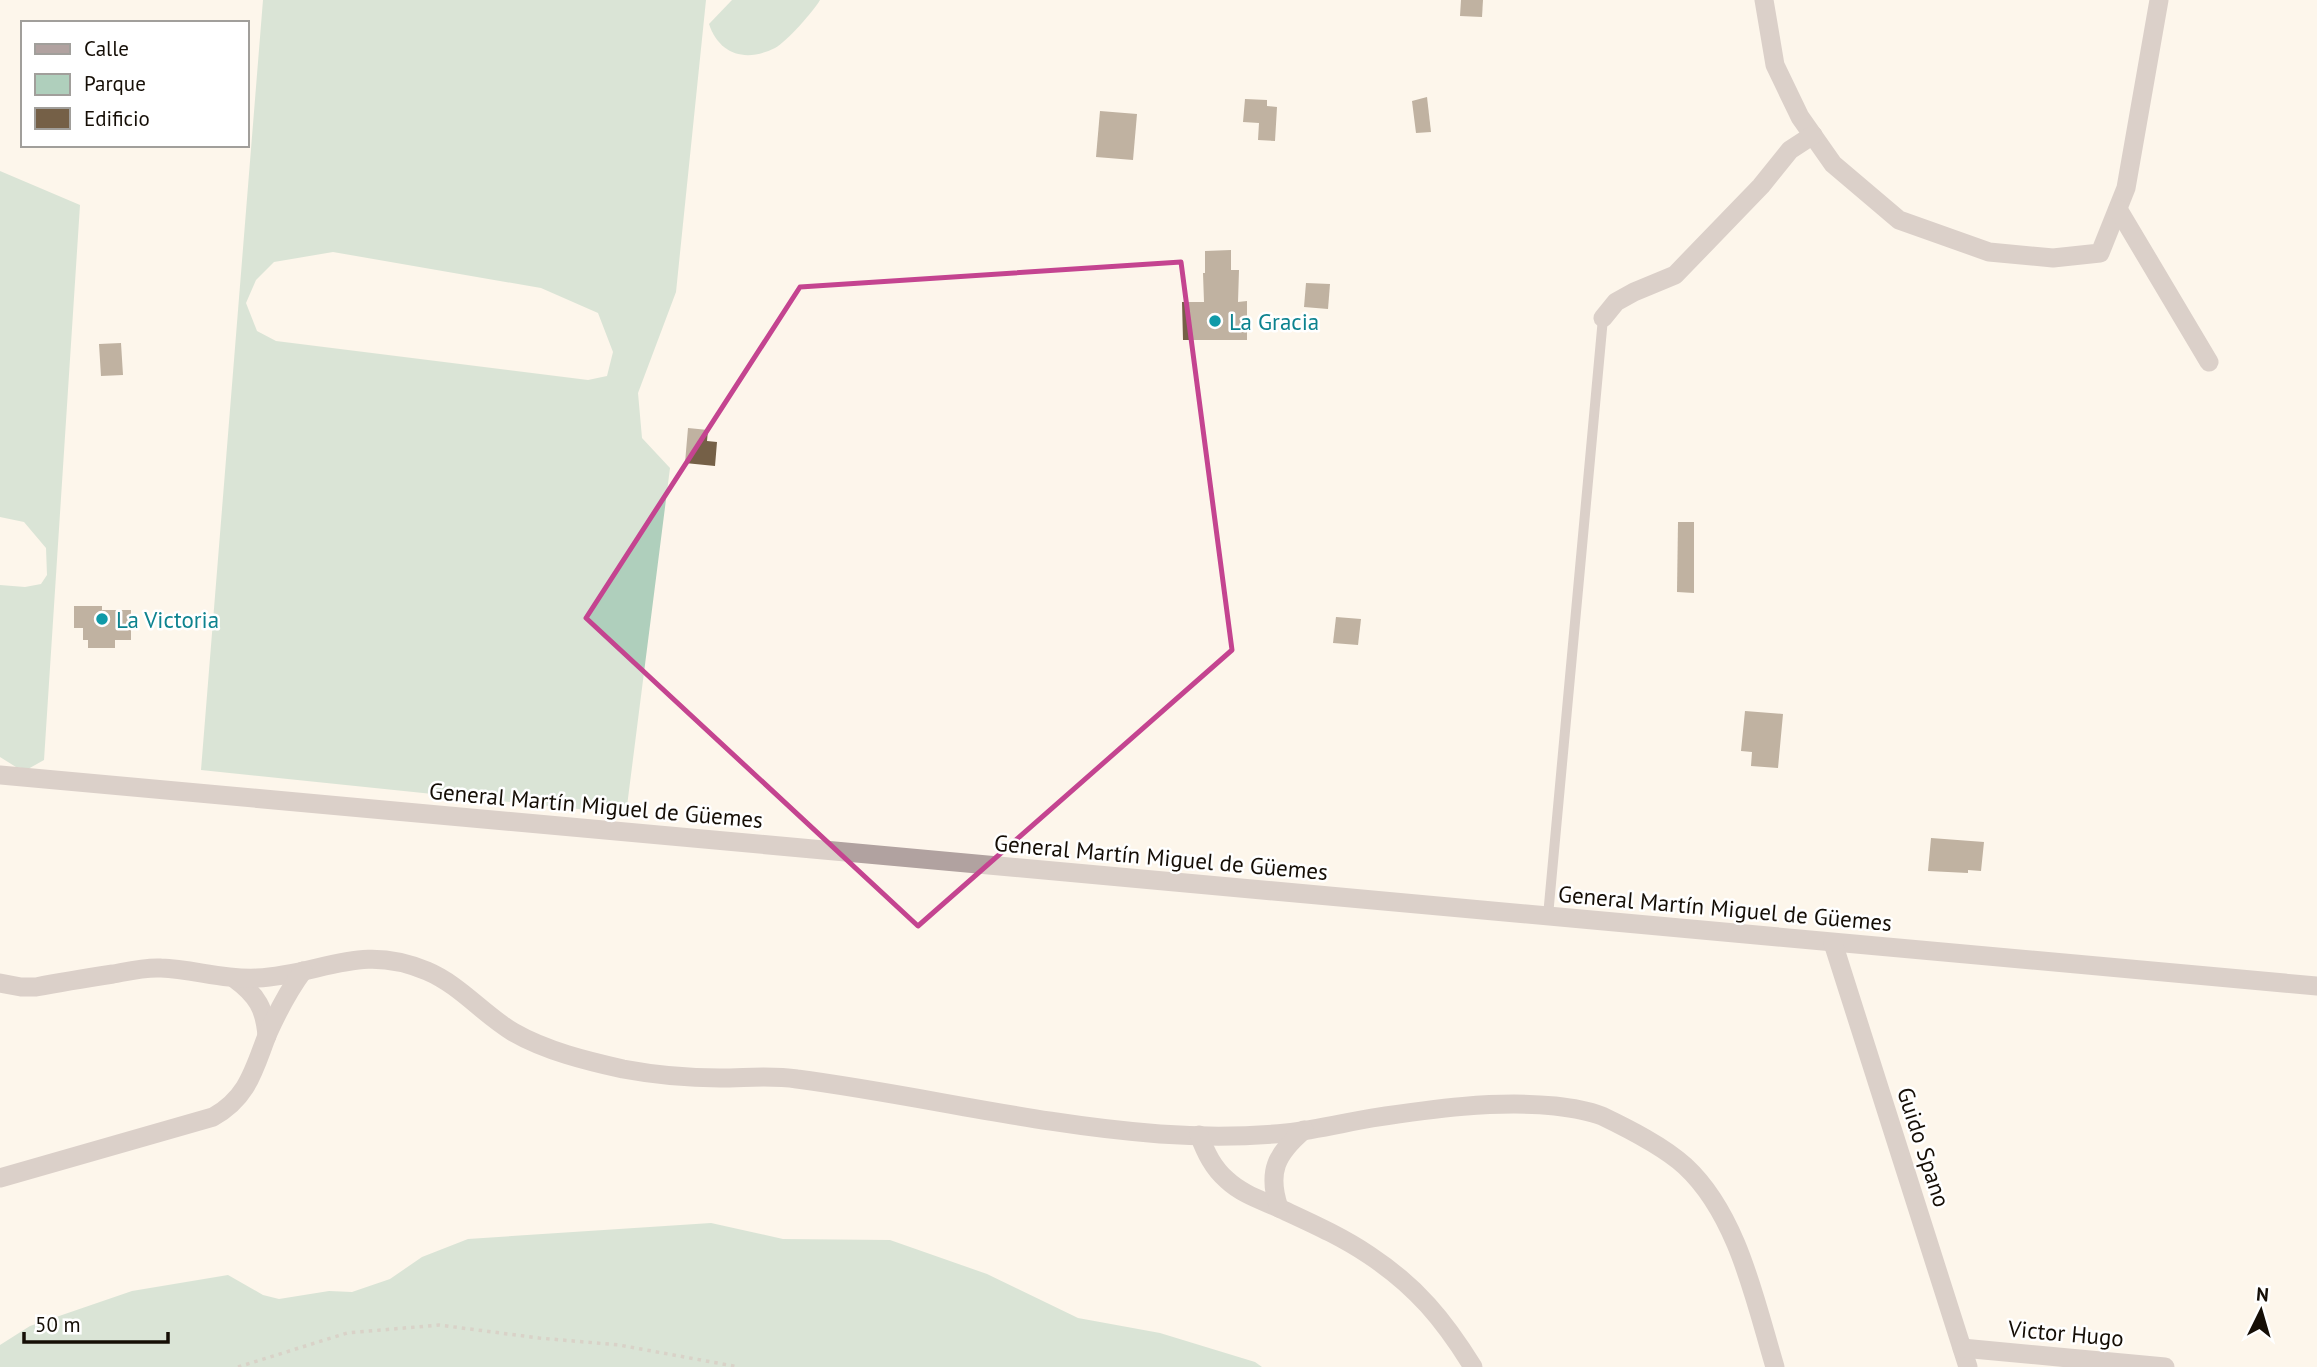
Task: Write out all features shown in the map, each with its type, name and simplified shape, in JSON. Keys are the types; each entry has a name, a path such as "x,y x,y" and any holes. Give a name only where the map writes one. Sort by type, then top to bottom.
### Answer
{"street":[{"path":"1764,0 1775,65 1800,117 1833,164 1899,220 1989,252 2053,258 2100,253 2126,188 2159,0"},
{"path":"1603,318 1616,302 1675,275 1761,186 1790,149 1813,135"},
{"path":"2118,209 2209,362"},
{"name":"General Martín Miguel de Güemes","path":"0,775 2317,986"},
{"name":"Guido Spano","path":"1833,943 1968,1367"},
{"path":"0,983 36,987 151,968 200,972 235,979 263,978 344,961 370,958 397,961 427,971 452,984 512,1031 547,1048 625,1069 695,1078 789,1078 1110,1130 1236,1136 1304,1130 1483,1105 1531,1104 1571,1108 1601,1116 1664,1151 1683,1164 1711,1199 1729,1229 1742,1261 1775,1367"},
{"path":"0,1178 213,1117 227,1109 250,1080 281,1004 303,971"},
{"path":"235,979 251,990 258,1001 265,1016 267,1037"},
{"path":"1279,1208 1273,1192 1275,1166 1289,1143 1304,1130"},
{"path":"1199,1135 1210,1162 1227,1180 1247,1194 1367,1253 1403,1279 1432,1307 1473,1367"},
{"name":"Victor Hugo","path":"1962,1348 2165,1367"}],"lane":[{"path":"1548,916 1603,318"}],"path":[{"path":"237,1367 347,1333 439,1325 619,1345 739,1367"}],"highlighted area":[{"path":"1181,262 1232,650 918,926 586,618 800,287"}],"green space":[{"path":"263,0 706,0 676,292 638,393 642,438 670,468 626,814 201,770","holes":["333,252 541,288 598,313 613,352 607,376 588,380 276,341 257,331 246,303 256,280 274,262"]},
{"path":"732,0 820,0 799,26 775,48 764,53 744,55 734,53 719,43 709,24"},
{"path":"0,171 80,205 44,760 28,769 16,767 0,757 0,585 25,587 41,584 47,575 46,548 24,522 0,517"},
{"path":"711,1223 783,1239 890,1240 987,1274 1078,1318 1160,1333 1255,1362 1262,1367 0,1367 0,1345 30,1326 132,1291 228,1275 263,1295 279,1299 329,1291 352,1292 390,1279 422,1257 468,1239"}],"building":[{"path":"1461,0 1483,0 1482,17 1460,16"},
{"path":"1427,97 1431,132 1416,133 1412,101"},
{"path":"1245,99 1267,100 1267,106 1277,107 1275,141 1258,140 1259,123 1243,122"},
{"path":"1100,111 1137,114 1133,160 1096,157"},
{"name":"La Gracia","path":"1231,250 1231,270 1239,270 1238,302 1247,301 1247,340 1183,340 1182,302 1204,302 1205,251"},
{"path":"1306,283 1330,284 1328,309 1304,307"},
{"path":"121,343 123,375 101,376 99,344"},
{"path":"688,428 708,430 707,441 717,442 715,466 685,463"},
{"path":"1678,522 1694,522 1694,593 1677,592"},
{"name":"La Victoria","path":"74,606 131,610 131,640 115,640 115,648 88,648 88,640 83,640 83,628 74,628"},
{"path":"1336,617 1361,619 1358,645 1333,643"},
{"path":"1745,711 1783,714 1778,768 1751,766 1752,752 1741,751"},
{"path":"1931,838 1984,842 1981,871 1928,871"}],"place":[{"name":"La Gracia","path":"1215,321"},
{"name":"La Victoria","path":"102,619"}]}
